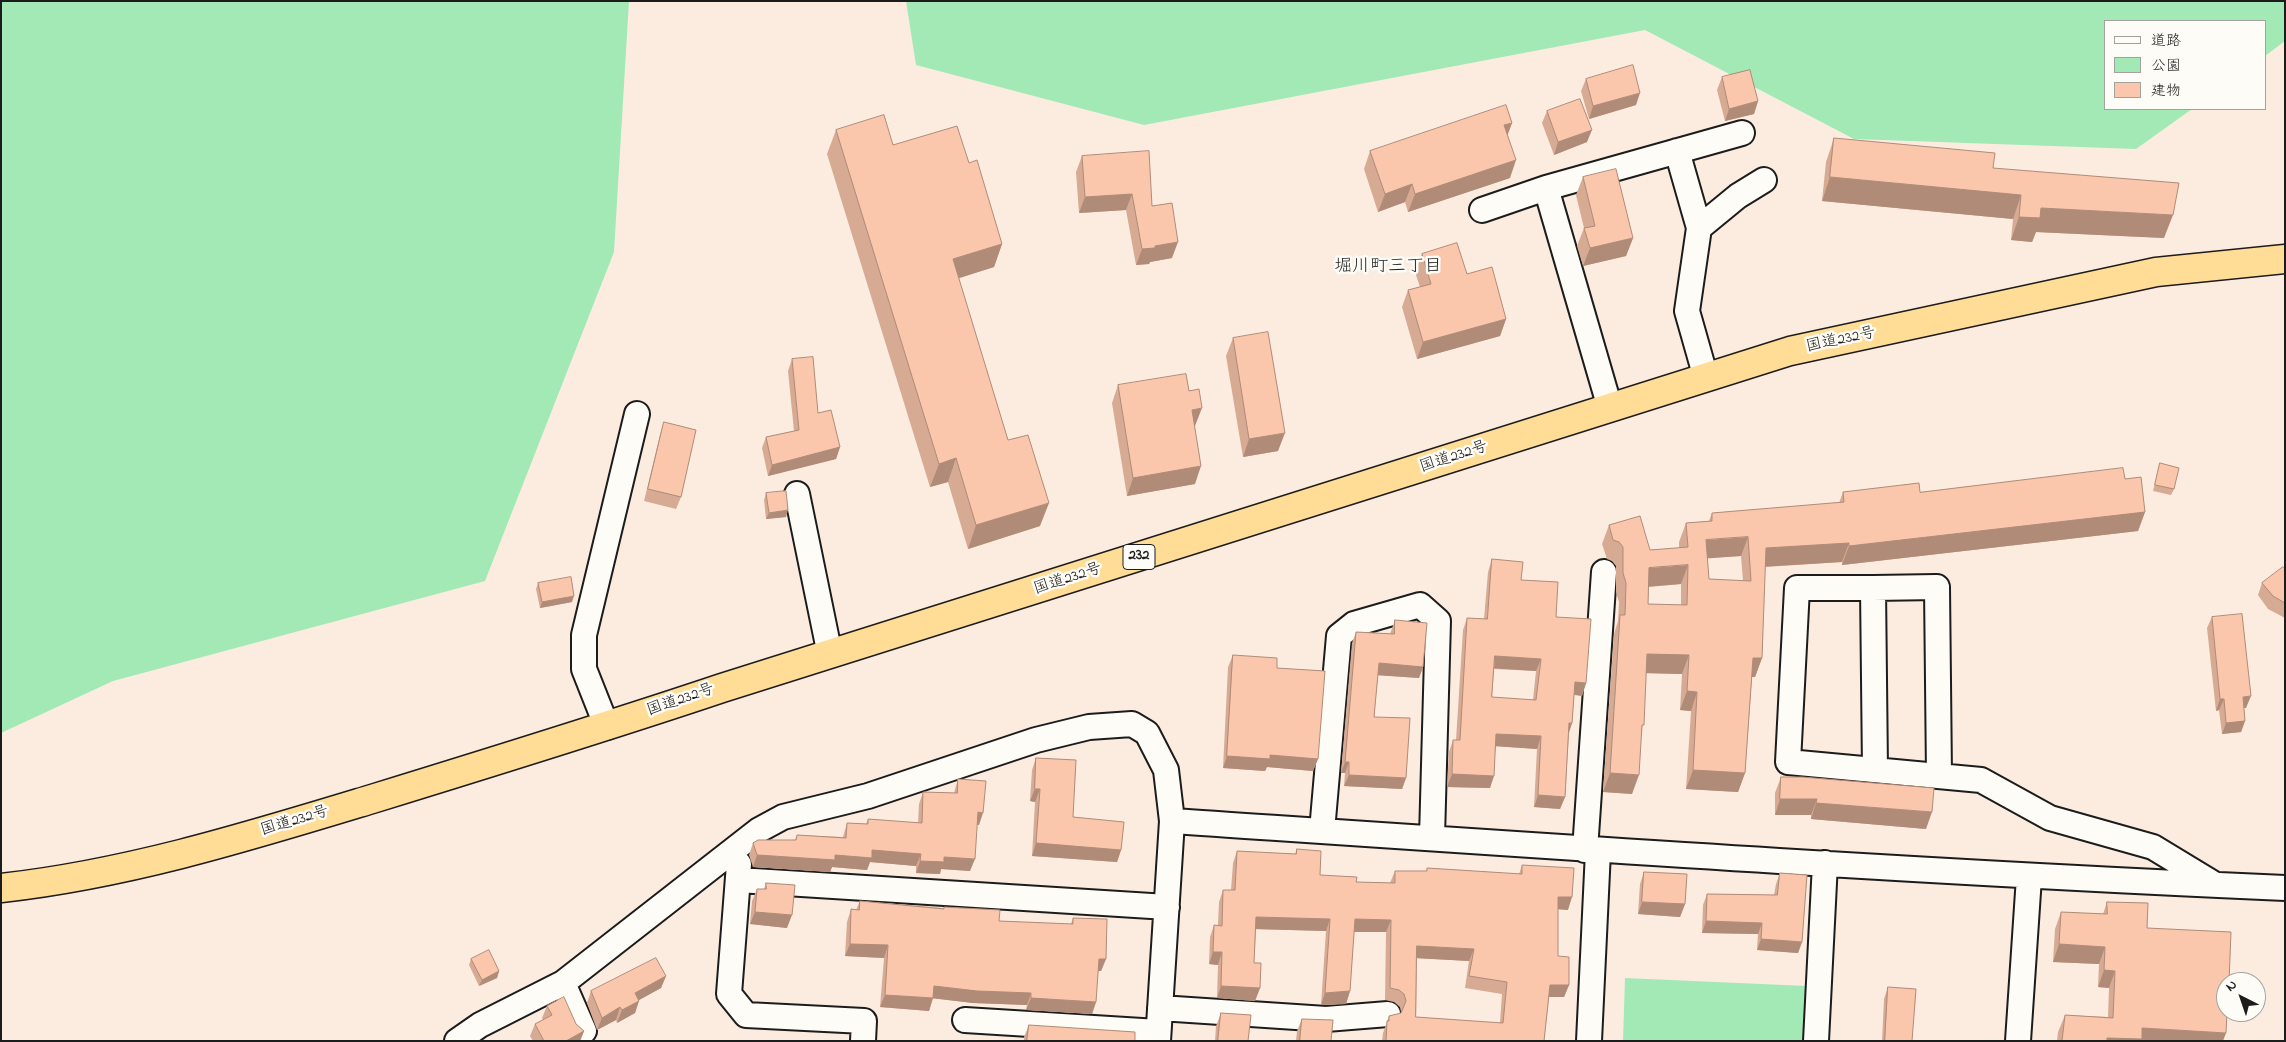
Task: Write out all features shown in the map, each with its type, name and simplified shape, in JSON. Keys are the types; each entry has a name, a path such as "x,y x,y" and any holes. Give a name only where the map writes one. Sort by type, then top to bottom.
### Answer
{"highway":[{"name":"国道232号","path":"1,888 36,884 164,859 268,830 608,727 722,688 1790,352 2156,272 2285,259"}],"street":[{"path":"1482,210 1546,188 1742,132"},
{"path":"1677,151 1699,228 1687,311 1706,378"},
{"path":"1699,228 1738,196 1764,180"},
{"path":"1546,188 1610,408"},
{"path":"608,727 584,669 584,635 637,414"},
{"path":"797,494 830,655"},
{"path":"1589,1041 1592,850 1604,572"},
{"path":"1939,776 1937,587 1796,588 1788,762 1981,780 2050,818 2153,847 2216,885"},
{"path":"1873,588 1875,770"},
{"path":"1322,831 1339,636 1354,624 1420,605 1438,621 1432,837"},
{"path":"457,1041 480,1025 563,984 740,847 759,830 783,817 868,796 1036,740 1089,727 1132,724 1147,733 1166,770 1172,821 1158,1036 965,1020"},
{"path":"1172,821 1432,837 1592,850 2029,877 2285,888"},
{"path":"740,847 729,994 746,1015 864,1021 863,1041"},
{"path":"1816,1041 1825,863"},
{"path":"2018,1041 2029,877"},
{"path":"738,880 1167,907"},
{"path":"563,984 584,1031"},
{"path":"1160,1008 1326,1019 1388,1014"}],"green space":[{"path":"1,1 629,1 614,252 485,581 113,681 1,733"},
{"path":"906,1 2285,1 2285,41 2266,55 2266,20 2104,20 2104,110 2191,110 2136,149 1854,139 1645,30 1144,125 916,65"},
{"path":"1625,978 1807,986 1804,1041 1623,1041"}],"building":[{"path":"1633,65 1640,93 1593,106 1586,79"},
{"path":"1750,70 1758,101 1729,109 1722,77"},
{"path":"1580,99 1592,130 1558,142 1547,111"},
{"path":"1506,105 1512,123 1504,125 1516,160 1415,194 1412,184 1385,194 1370,151"},
{"path":"884,115 893,145 957,126 969,163 977,160 1002,244 953,259 1008,440 1028,435 1049,503 976,525 956,458 939,464 836,130"},
{"path":"1834,138 1995,153 1993,168 2179,183 2173,215 2041,208 2040,218 2019,217 2021,195 1830,177"},
{"path":"1149,151 1152,206 1172,203 1178,242 1142,249 1132,194 1085,197 1082,156"},
{"path":"1616,169 1633,238 1590,248 1584,228 1595,226 1583,177"},
{"path":"1457,243 1467,274 1492,267 1506,319 1423,342 1408,290 1431,284 1422,254"},
{"path":"1268,332 1285,433 1249,439 1233,338"},
{"path":"813,357 818,413 831,410 840,447 772,465 766,437 799,430 792,359"},
{"path":"1186,374 1189,391 1199,389 1202,408 1192,410 1201,466 1133,478 1118,385"},
{"path":"664,422 696,430 681,497 648,489"},
{"path":"2160,463 2179,468 2174,489 2155,485"},
{"path":"2123,468 2125,479 2141,477 2145,512 1849,546 1849,543 1766,548 1762,658 1753,658 1745,773 1693,770 1697,692 1687,691 1689,655 1647,654 1644,725 1642,725 1639,775 1610,773 1620,615 1625,615 1626,583 1623,573 1623,547 1619,542 1613,540 1609,525 1640,516 1650,550 1688,547 1686,523 1712,521 1712,513 1844,502 1843,492 1919,483 1920,492","holes":["1748,537 1751,581 1709,579 1706,540","1688,565 1687,605 1648,604 1649,568"]},
{"path":"786,491 788,510 769,513 766,493"},
{"path":"1492,559 1523,562 1521,580 1558,582 1556,617 1591,619 1586,683 1575,682 1572,723 1569,723 1565,797 1538,795 1541,736 1496,734 1494,776 1452,774 1453,740 1460,740 1467,618 1487,619","holes":["1495,656 1541,659 1536,700 1492,697"]},
{"path":"2283,567 2285,568 2285,603 2273,596 2262,583"},
{"path":"571,577 574,596 542,602 538,583"},
{"path":"2242,614 2251,696 2243,697 2245,721 2226,723 2224,699 2220,699 2212,617"},
{"path":"1395,620 1427,623 1423,667 1379,663 1374,717 1410,718 1406,778 1349,775 1349,762 1345,762 1356,632 1394,634"},
{"path":"1233,655 1277,658 1277,668 1325,671 1318,759 1270,755 1270,759 1227,756"},
{"path":"1036,758 1076,760 1073,817 1124,822 1121,850 1036,843 1040,789 1035,789"},
{"path":"1781,777 1802,777 1934,788 1932,812 1816,803 1817,799 1780,799"},
{"path":"958,779 986,781 983,813 978,812 975,859 944,857 944,862 920,861 921,854 872,850 872,858 835,855 835,860 757,855 753,843 758,840 796,840 797,835 846,838 847,823 868,824 868,819 922,823 923,792 957,793"},
{"path":"1297,849 1321,851 1320,875 1357,877 1356,882 1395,883 1395,871 1427,871 1427,868 1522,874 1522,865 1574,868 1572,897 1558,897 1558,956 1569,957 1569,985 1550,985 1544,1041 1386,1041 1389,1016 1401,1013 1406,1001 1404,994 1399,990 1390,988 1391,920 1355,919 1350,991 1325,993 1330,919 1256,917 1254,963 1261,963 1260,988 1221,986 1222,952 1213,952 1214,925 1222,926 1223,890 1235,890 1237,851 1296,854","holes":["1417,946 1474,949 1469,976 1507,982 1503,1023 1416,1017"]},
{"path":"1644,872 1687,874 1685,904 1642,902"},
{"path":"1780,873 1807,875 1802,942 1761,939 1762,923 1706,921 1707,894 1777,895"},
{"path":"766,883 795,885 792,915 755,912 757,889 766,889"},
{"path":"860,901 944,909 944,907 1000,910 999,921 1073,924 1073,918 1107,919 1106,959 1099,959 1096,1002 1031,998 1031,993 977,991 934,986 933,998 885,995 888,945 850,944 851,909 859,910"},
{"path":"2107,902 2148,903 2147,928 2231,932 2229,972 2216,972 2216,1022 2227,1022 2226,1033 2142,1028 2142,1039 2107,1038 2107,1041 2062,1041 2065,1015 2113,1018 2115,971 2104,970 2105,947 2059,944 2061,912 2107,914"},
{"path":"489,950 499,971 482,980 471,959"},
{"path":"656,958 666,976 635,993 639,1001 622,1010 620,1007 602,1018 591,991"},
{"path":"1888,987 1916,989 1912,1041 1885,1041"},
{"path":"564,997 576,1024 584,1031 566,1041 544,1041 535,1024 552,1015 547,1006"},
{"path":"1221,1013 1251,1015 1248,1041 1218,1041"},
{"path":"1302,1019 1333,1020 1331,1041 1300,1041"},
{"path":"1029,1025 1135,1032 1135,1041 1027,1041"}],"district":[{"name":"堀川町三丁目","path":"1388,268"}]}
